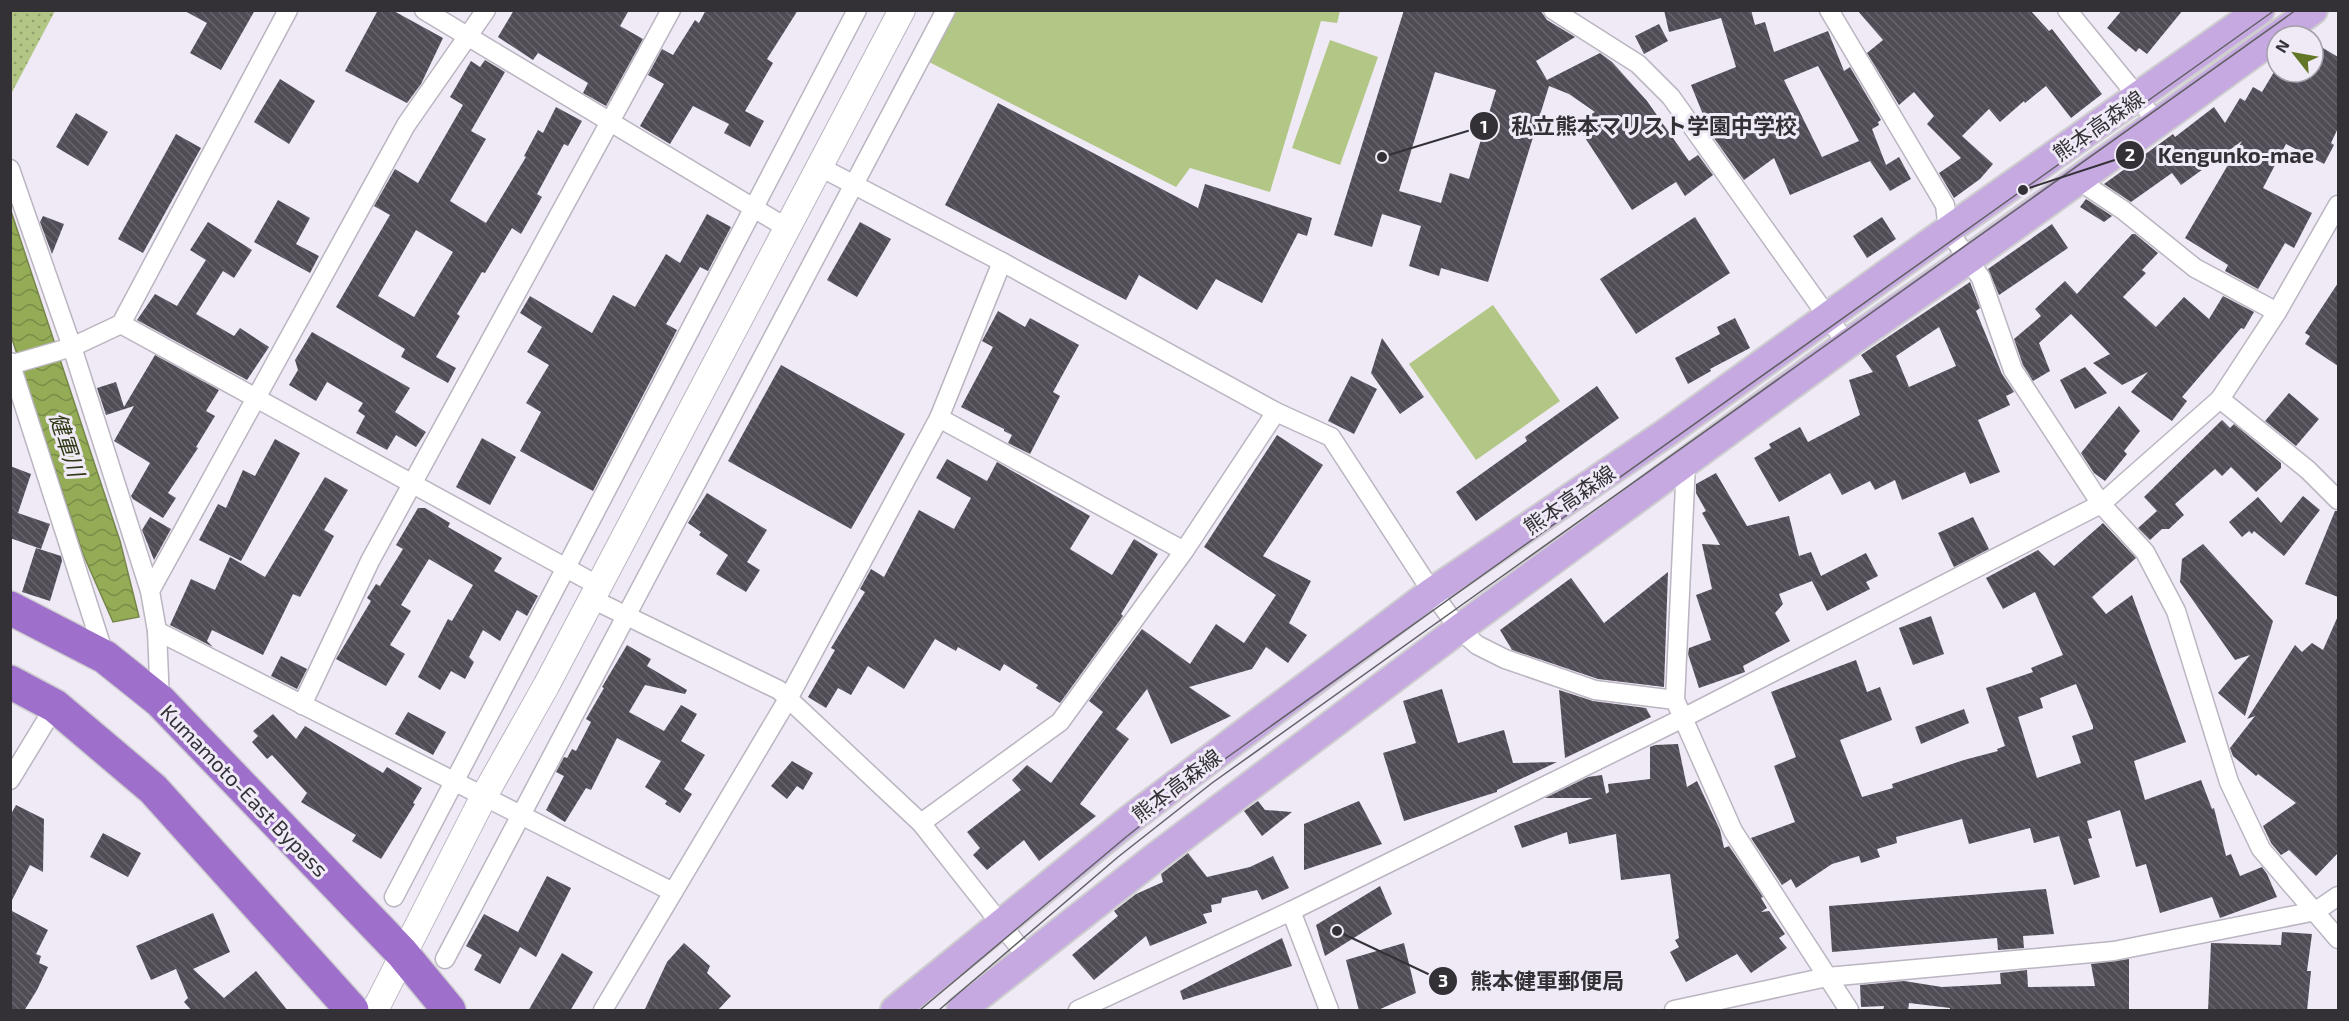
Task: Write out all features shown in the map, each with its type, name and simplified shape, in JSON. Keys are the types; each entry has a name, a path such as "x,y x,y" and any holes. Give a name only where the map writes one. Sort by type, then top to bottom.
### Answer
{"highway":[{"name":"Kumamoto-East Bypass","path":"10,608 105,657 160,701 402,953 449,1011"},
{"path":"10,682 55,706 153,789 352,1011"}],"main road":[{"name":"熊本高森線","path":"895,1011 1129,820 1432,592 1666,433 2260,10"},
{"name":"熊本高森線","path":"961,1011 1166,848 1459,629 1847,344 1969,259 2313,10"}],"street":[{"path":"105,657 14,363 72,347 120,324 288,10"},
{"path":"424,10 787,228"},
{"path":"150,591 258,399 406,125 486,10"},
{"path":"302,705 370,561 671,10"},
{"path":"394,897 857,10"},
{"path":"375,1011 402,953 484,796 546,686 902,10"},
{"path":"445,958 946,10"},
{"path":"1553,10 1638,64 1671,97 1847,344"},
{"path":"1829,10 1945,206 1948,230 1981,278 2013,370 2101,504 2145,552 2175,611 2229,782 2261,849 2338,939"},
{"path":"2067,10 2138,97 2156,123"},
{"path":"820,167 1002,262 1276,412 1331,437 1432,592 1459,629 1477,645 1505,659 1595,690 1675,700"},
{"path":"10,169 72,347 150,591 157,631 160,701"},
{"path":"2078,180 2123,210 2195,268 2277,312"},
{"path":"1078,1011 1291,910 1683,718 2101,504 2220,399 2332,230 2338,205"},
{"path":"603,1011 788,699 939,418 1002,262"},
{"path":"120,324 566,567 627,616 779,690 921,824 1028,957"},
{"path":"2220,399 2308,470 2338,500"},
{"path":"921,824 1060,722 1184,550 1276,412"},
{"path":"939,418 1184,550"},
{"path":"1686,463 1675,700 1733,831 1849,1011"},
{"path":"157,631 673,892"},
{"path":"10,780 55,706"},
{"path":"1674,1011 1827,977 2114,951 2316,911 2338,896"},
{"path":"1291,910 1329,1011"}],"shaded area":[{"path":"10,11 55,11 11,94"},
{"path":"957,11 1340,11 1337,23 1321,21 1270,192 1190,168 1176,187 929,62"},
{"path":"1330,40 1378,57 1340,165 1292,148"},
{"path":"1493,305 1560,401 1476,460 1409,364"}],"water":[{"name":"健軍川","path":"10,208 120,541 139,617 113,622 83,554 11,336"}],"building":[{"path":"183,10 255,10 221,70 190,53 207,23"},
{"path":"378,10 392,10 443,38 421,84 407,103 345,71"},
{"path":"514,10 629,10 620,26 643,39 606,106 583,93 588,83 538,53 533,60 498,37"},
{"path":"706,10 798,10 767,59 773,63 745,111 764,121 750,147 724,133 729,124 693,106 670,144 640,126 664,84 648,75 662,49 673,55 695,20 699,23"},
{"path":"1404,10 1540,10 1547,20 1575,37 1536,61 1547,80 1600,53 1612,62 1647,101 1689,161 1698,155 1713,175 1685,196 1676,182 1632,210 1580,130 1585,126 1582,120 1595,112 1569,94 1549,86 1488,282 1441,268 1439,276 1409,266 1421,226 1382,214 1372,247 1334,235","holes":["1435,72 1496,90 1469,179 1450,173 1441,203 1399,191"]},
{"path":"1664,10 1751,10 1755,25 1765,22 1774,52 1828,31 1844,71 1850,67 1881,120 1878,122 1879,125 1872,129 1886,165 1899,157 1911,179 1890,191 1870,161 1790,195 1774,158 1744,180 1711,134 1691,85 1736,67 1721,18 1669,32","holes":["1818,66 1859,141 1822,157 1784,80"]},
{"path":"1857,10 2030,10 2049,31 2052,29 2102,94 2071,118 2046,86 2000,122 1989,109 1962,136 1993,164 1980,179 1954,198 1939,173 1961,158 1927,124 1934,116 1914,92 1899,105 1867,53 1883,40"},
{"path":"2122,10 2183,10 2147,54 2139,48 2136,52 2107,28"},
{"path":"1659,24 1668,41 1644,54 1635,36"},
{"path":"2325,49 2338,57 2338,128 2331,143 2334,145 2324,164 2286,144 2263,188 2312,213 2294,248 2285,243 2258,289 2225,271 2228,265 2185,238 2242,141 2181,185 2172,173 2131,202 2104,184 2173,134 2175,137 2214,107 2225,123 2240,98 2245,101 2253,87 2262,92 2267,84 2325,84"},
{"path":"485,60 505,72 471,131 486,139 450,201 486,223 526,157 524,156 538,130 543,133 556,107 582,121 568,146 564,144 537,194 542,197 521,234 512,228 457,314 460,316 436,357 456,368 448,383 401,357 405,349 336,307 390,215 374,206 395,169 418,183 463,105 450,97 471,61 480,67","holes":["416,230 453,252 414,317 378,296"]},
{"path":"280,79 315,101 289,144 254,122"},
{"path":"998,103 1198,208 1205,184 1312,218 1307,236 1298,233 1262,303 1216,279 1197,310 1139,275 1126,300 945,205"},
{"path":"76,113 108,132 88,166 56,147"},
{"path":"176,134 201,148 143,253 118,239"},
{"path":"2086,199 2112,216 2104,222 2080,207"},
{"path":"278,200 310,218 296,244 319,256 310,273 254,242"},
{"path":"707,214 731,227 708,271 700,267 666,324 677,330 593,491 520,451 541,412 526,403 549,365 527,352 542,327 520,313 530,296 592,333 613,295 635,307 666,254 680,263"},
{"path":"43,216 64,224 52,254 40,222"},
{"path":"1695,217 1730,273 1636,334 1600,279"},
{"path":"1882,217 1896,239 1867,258 1853,236"},
{"path":"208,222 252,250 234,278 223,271 196,314 234,336 240,328 269,347 247,380 137,320 155,294 177,306 206,260 190,250"},
{"path":"860,222 891,239 857,297 827,280"},
{"path":"2052,224 2068,248 1999,295 1988,269"},
{"path":"2132,234 2158,253 2142,270 2146,273 2123,297 2156,327 2184,297 2209,319 2223,296 2254,312 2244,329 2241,328 2182,397 2187,401 2172,421 2131,392 2148,372 2122,385 2093,363 2110,354 2071,314 2039,343 2050,371 2033,381 2023,365 2014,339 2041,316 2035,309 2065,281 2077,294"},
{"path":"1970,282 1980,308 1976,311 2002,374 2014,392 2006,396 2010,405 1978,420 2000,472 1970,484 1965,472 1902,500 1895,480 1875,490 1870,481 1842,495 1830,473 1779,502 1754,458 1771,448 1769,444 1800,427 1808,442 1860,415 1849,380 1873,372 1861,355","holes":["1939,327 1956,366 1909,387 1896,356"]},
{"path":"2338,283 2338,366 2305,344 2310,336 2305,333"},
{"path":"998,311 1025,327 1030,318 1079,345 1053,392 1060,396 1030,454 1008,443 1012,435 1004,429 961,407 993,347 982,341"},
{"path":"1735,318 1750,348 1710,369 1711,371 1688,384 1675,358 1720,334 1717,327"},
{"path":"312,332 410,388 395,412 426,432 416,447 396,435 387,450 356,433 365,416 358,411 363,403 327,382 316,401 289,385 298,370 295,360"},
{"path":"1382,338 1424,397 1400,414 1371,373"},
{"path":"155,355 219,390 206,411 215,416 196,447 198,448 168,493 176,498 163,518 131,496 150,463 114,441 134,406 106,415 97,388 116,382 124,407"},
{"path":"781,365 905,434 851,529 728,461"},
{"path":"2085,367 2107,393 2075,409 2060,380"},
{"path":"1351,376 1377,389 1354,434 1328,421"},
{"path":"1597,386 1619,418 1476,521 1456,492 1527,441 1525,437"},
{"path":"2289,393 2319,419 2296,446 2265,421"},
{"path":"2119,406 2140,431 2124,451 2127,454 2105,481 2094,473 2081,453"},
{"path":"2222,420 2230,428 2234,424 2281,463 2281,468 2256,492 2231,467 2222,476 2215,469 2175,504 2184,515 2169,529 2162,529 2150,540 2138,528 2157,511 2144,497"},
{"path":"1277,435 1323,465 1263,556 1311,581 1289,623 1307,635 1288,663 1266,647 1252,669 1189,687 1231,716 1171,744 1147,689 1116,729 1129,739 1080,804 1096,816 1039,861 1024,840 987,870 973,855 980,848 967,832 1021,790 1012,780 1027,765 1051,783 1103,712 1089,701 1142,629 1190,664 1216,624 1244,643 1276,595 1204,547"},
{"path":"482,438 516,457 490,505 456,487"},
{"path":"275,439 300,453 241,561 199,540 218,504 226,508 243,470 255,476"},
{"path":"947,459 987,481 997,462 1090,516 1070,549 1112,575 1134,539 1158,554 1121,614 1123,616 1060,703 1036,688 1038,685 1004,664 1000,671 958,647 956,651 935,639 904,689 868,666 851,695 838,688 826,708 808,697 835,650 831,648 865,592 860,589 871,569 884,577 919,510 954,529 971,498 936,478"},
{"path":"10,466 31,474 18,513 50,524 41,549 10,538"},
{"path":"1716,473 1747,526 1789,516 1799,556 1811,552 1821,576 1866,553 1878,576 1866,582 1870,589 1827,611 1812,581 1779,594 1783,604 1775,613 1790,641 1743,666 1745,672 1699,688 1688,654 1689,648 1711,640 1696,595 1712,589 1702,544 1720,545 1702,513 1706,511 1696,493 1696,484"},
{"path":"325,477 348,490 324,530 334,536 300,597 293,594 263,655 212,630 207,641 213,647 170,625 191,579 215,590 230,557 265,577"},
{"path":"707,493 767,530 747,562 760,570 746,592 716,574 728,555 699,535 701,532 688,523"},
{"path":"2303,496 2320,510 2284,556 2254,531 2252,534 2249,531 2242,537 2229,522 2258,497 2281,523"},
{"path":"418,508 425,508 450,523 448,527 502,558 494,571 538,596 527,616 517,610 500,641 483,630 469,657 474,662 465,679 451,671 440,690 418,677 448,619 452,621 473,585 429,559 401,605 411,611 390,645 405,654 386,686 336,659 371,601 367,598 376,584 380,586 403,549 396,545"},
{"path":"2335,511 2338,511 2338,597 2305,584"},
{"path":"150,517 171,529 154,560 142,530"},
{"path":"1973,517 1989,549 1954,567 1938,533"},
{"path":"2103,523 2136,558 2092,597 2106,614 2132,595 2186,742 2134,761 2145,800 2201,780 2212,809 2214,808 2226,856 2231,854 2240,876 2262,867 2277,897 2220,918 2212,897 2160,913 2146,864 2136,867 2120,810 2087,821 2092,838 2088,839 2100,877 2074,885 2059,836 2034,843 2030,828 1969,844 1962,819 1896,837 1897,843 1877,849 1880,857 1861,863 1859,856 1832,864 1796,888 1791,879 1782,885 1751,838 1795,822 1774,766 1796,757 1771,692 1856,660 1867,692 1880,687 1892,720 1840,740 1862,797 1893,788 1892,784 1998,751 1997,749 2005,746 1986,688 2033,672 2031,668 2063,655 2035,592 2003,609 1986,578 2038,550 2054,566","holes":["2076,684 2093,729 2072,736 2081,763 2037,778 2018,717 2043,708 2040,698"]},
{"path":"2203,544 2273,621 2245,716 2218,693 2250,655 2235,660 2180,582 2182,559"},
{"path":"36,548 61,556 62,561 50,601 22,592"},
{"path":"1668,572 1664,687 1598,679 1512,650 1500,630 1571,578 1604,623"},
{"path":"1931,616 1944,654 1913,665 1899,628"},
{"path":"2338,616 2338,853 2316,876 2289,850 2281,855 2271,843 2263,826 2296,803 2258,774 2256,776 2233,756 2230,748 2255,716 2247,719 2295,645 2302,652 2312,643 2323,650"},
{"path":"627,645 651,659 647,666 687,690 685,694 645,685 629,712 664,731 681,705 697,714 681,741 705,755 684,789 692,794 680,813 665,804 667,801 645,787 661,761 617,738 591,790 586,788 565,822 546,810 564,776 556,772 564,757 567,758 572,749 576,751 591,722 586,719"},
{"path":"281,656 307,669 297,689 271,676"},
{"path":"1442,689 1458,743 1504,730 1513,763 1557,762 1497,792 1404,821 1383,753 1416,743 1403,701"},
{"path":"1559,690 1593,701 1646,708 1651,717 1565,758"},
{"path":"1964,709 1969,723 1921,744 1915,727"},
{"path":"408,712 446,732 433,755 395,734"},
{"path":"273,714 296,739 305,726 383,773 387,767 422,788 413,803 415,804 381,859 352,841 356,835 301,802 307,793 272,755 267,759 252,742 258,736 253,731"},
{"path":"1678,744 1687,787 1697,781 1720,830 1724,848 1729,846 1763,897 1761,898 1767,908 1761,912 1769,911 1785,934 1779,938 1787,948 1751,973 1737,954 1686,982 1670,952 1679,947 1675,940 1679,938 1670,874 1621,880 1616,834 1569,844 1567,832 1522,848 1514,826 1593,798 1545,798 1588,777 1602,775 1606,794 1609,792 1608,784 1650,779 1650,747"},
{"path":"792,761 813,773 803,790 797,786 787,799 771,786"},
{"path":"1258,801 1265,810 1292,812 1262,836 1244,811"},
{"path":"1359,801 1382,844 1304,870 1304,824"},
{"path":"16,805 44,819 43,872 30,865 10,904 10,816"},
{"path":"103,833 141,853 128,877 90,857"},
{"path":"1188,853 1207,877 1250,867 1273,856 1289,888 1262,900 1257,890 1222,898 1221,903 1211,905 1212,912 1203,914 1207,923 1150,946 1146,936 1094,980 1072,955 1118,916 1114,911 1136,894 1163,882 1161,874"},
{"path":"547,876 571,888 536,957 520,947 500,984 474,970 482,955 466,946 484,914 518,932"},
{"path":"1380,886 1392,914 1325,956 1316,925"},
{"path":"2046,889 2054,934 2023,936 2024,948 1998,950 1997,938 1832,952 1829,906"},
{"path":"10,910 48,930 36,954 41,956 39,963 48,967 24,1011 10,1011"},
{"path":"213,913 230,952 193,969 224,998 256,971 288,1011 192,1011 184,1002 188,998 176,969 151,980 136,946"},
{"path":"2282,932 2312,934 2307,971 2311,971 2307,1011 2208,1011 2211,943 2281,945"},
{"path":"1282,938 1292,966 1183,1000 1180,991"},
{"path":"684,943 710,966 707,973 731,996 717,1011 644,1011 667,962"},
{"path":"1404,943 1416,993 1376,1011 1359,1011 1346,960"},
{"path":"562,953 593,972 570,1011 528,1011"},
{"path":"2129,959 2129,1011 1950,1011 1950,1008 1909,1003 1908,1011 1883,1011 1884,1006 1861,1007 1860,985 1904,981 1942,987 2001,984 2000,973 2027,970 2028,987 2095,986 2091,964"}],"tram line":[{"path":"920,1010 1126,837 1222,761 2275,10"},
{"path":"939,1010 1118,857 1212,783 2296,10"}],"place":[{"name":"私立熊本マリスト学園中学校","path":"1382,157"},
{"name":"Kengunko-mae","path":"2023,190"},
{"name":"熊本健軍郵便局","path":"1337,931"}]}
